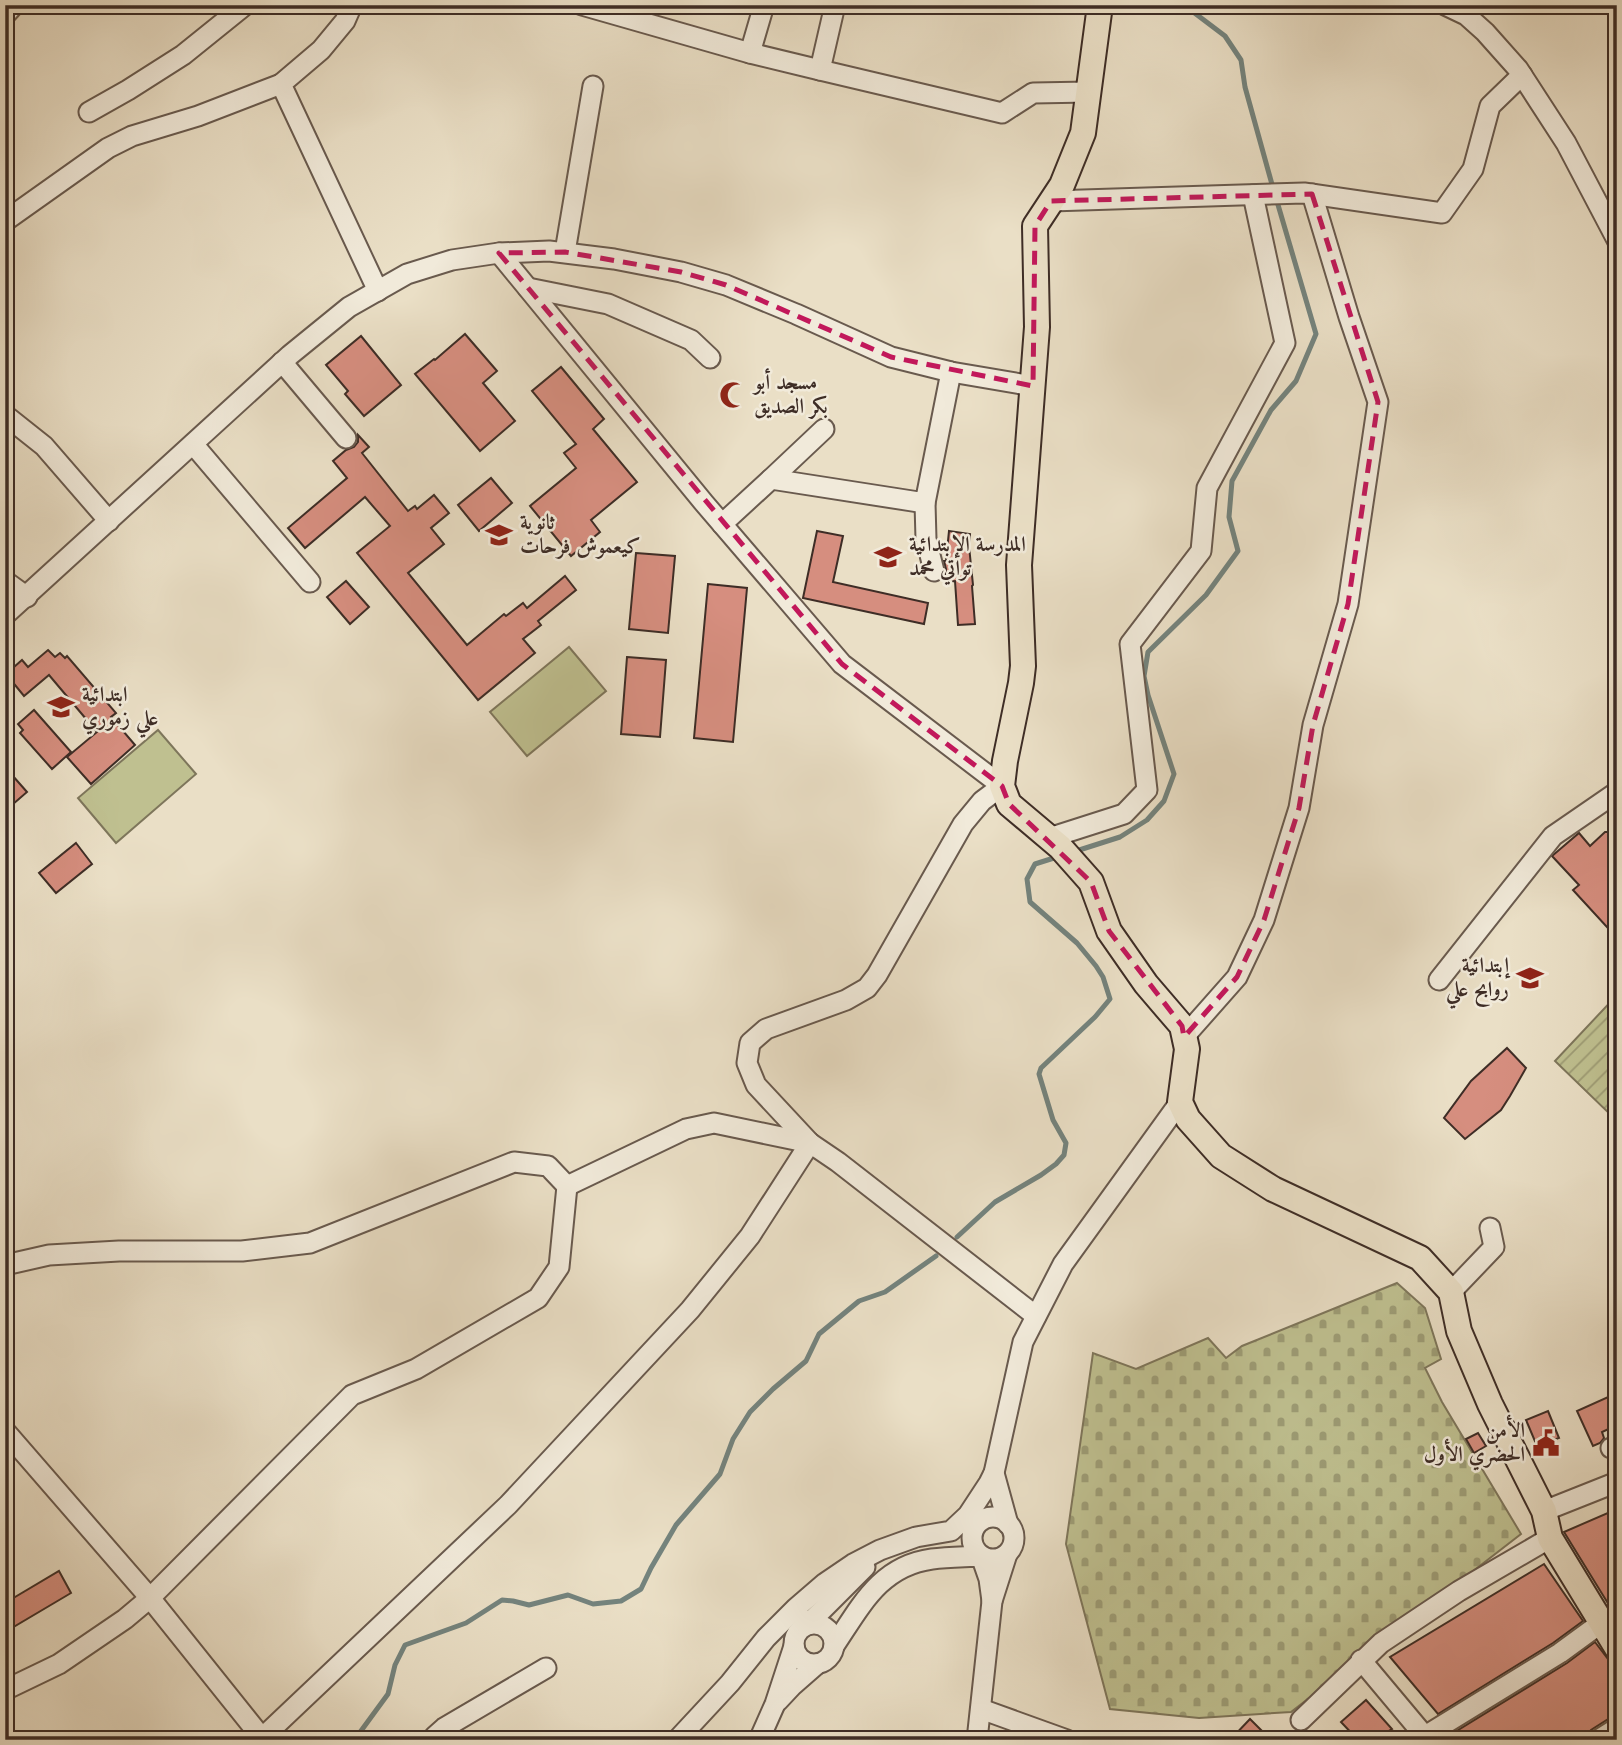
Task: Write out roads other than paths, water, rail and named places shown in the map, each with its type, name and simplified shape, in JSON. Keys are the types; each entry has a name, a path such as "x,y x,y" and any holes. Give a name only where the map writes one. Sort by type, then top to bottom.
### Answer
{"main road":[{"path":"1100,5 1083,133 1062,186 1035,226 1037,327 1019,565 1023,666 1004,761 1002,786 1009,803 1061,848 1091,882 1109,931 1146,984 1182,1026 1187,1049 1180,1102 1188,1119 1221,1156 1273,1189 1420,1258 1451,1292 1459,1331 1490,1404 1544,1511 1550,1538 1617,1648"}],"street":[{"path":"5,15 14,5"},
{"path":"89,112 183,55 245,5"},
{"path":"5,221 108,148 132,136 198,116 281,84 321,50 345,21 352,5"},
{"path":"582,5 750,53 1002,113 1033,93 1090,92"},
{"path":"750,53 764,5"},
{"path":"820,71 835,5"},
{"path":"1444,5 1476,23 1522,75 1566,142 1617,240"},
{"path":"1051,201 1312,194 1442,213 1473,169 1490,106 1522,75"},
{"path":"281,84 378,291"},
{"path":"565,253 593,86"},
{"path":"1061,848 1125,814 1147,790 1130,644 1201,551 1207,488 1285,343 1268,194"},
{"path":"1184,1037 1237,977 1264,920 1299,808 1313,725 1350,591 1378,402 1312,194"},
{"path":"5,615 282,362 349,307 407,274 452,260 499,253 549,251 614,259 681,272 726,285 891,357 951,372 1033,386"},
{"path":"499,253 722,524 842,664 1002,786 982,801 964,824 867,988 846,1000 766,1028 750,1043 747,1063 756,1085 810,1143 1036,1316"},
{"path":"528,288 608,304 691,340 710,358"},
{"path":"282,362 346,438"},
{"path":"934,571 926,539 925,503 951,372"},
{"path":"5,415 44,446 109,521"},
{"path":"722,524 824,429"},
{"path":"193,444 310,582"},
{"path":"771,479 925,503"},
{"path":"5,581 27,597"},
{"path":"1439,980 1553,836 1617,792"},
{"path":"992,1601 989,1578 981,1556 972,1545 972,1531 979,1522 991,1478 1023,1342 1063,1264 1180,1102"},
{"path":"567,1186 686,1129 713,1123 810,1143"},
{"path":"8,1439 150,1598 261,1739 508,1505 690,1310 750,1236 810,1143"},
{"path":"5,1265 49,1255 119,1251 242,1251 310,1243 514,1162 548,1166 567,1186 559,1267 538,1298 416,1368 352,1395 150,1598 125,1619 59,1664 5,1690"},
{"path":"1451,1292 1494,1247 1490,1228"},
{"path":"977,1740 992,1601 1014,1536 991,1478"},
{"path":"951,1531 968,1515 991,1478"},
{"path":"1544,1511 1617,1482"},
{"path":"759,1740 775,1704 801,1616 825,1584 853,1564 880,1550 916,1537 951,1531 996,1517 1008,1524"},
{"path":"1301,1720 1381,1643 1459,1591 1550,1538"},
{"path":"677,1740 730,1683 766,1637 801,1616 859,1573 880,1550"},
{"path":"825,1584 859,1573 903,1567 930,1559 981,1556 995,1560 1007,1554"},
{"path":"775,1704 817,1664 829,1658 864,1600 881,1581 903,1567"},
{"path":"801,1616 826,1628 831,1633 834,1646"},
{"path":"1361,1660 1427,1738 1560,1653 1601,1623"},
{"path":"794,1646 799,1657 810,1664 817,1664"},
{"path":"436,1740 435,1736 444,1728 545,1668"},
{"path":"981,1709 1067,1740"},
{"path":"1598,1740 1617,1728"}],"waterway":[{"path":"1184,5 1225,36 1241,60 1245,87 1273,188"},
{"path":"1073,852 1120,837 1147,820 1164,801 1174,774 1148,695 1144,676 1148,652 1206,595 1238,551 1229,517 1232,481 1271,410 1296,381 1316,334 1276,198"},
{"path":"957,1237 995,1202 1041,1175 1064,1155 1066,1143 1053,1120 1039,1074 1041,1068 1095,1017 1110,999 1103,977 1096,966 1077,943 1030,902 1027,879 1035,864 1057,857"},
{"path":"353,1740 388,1694 395,1665 405,1645 466,1623 502,1600 529,1605 568,1595 593,1604 621,1601 641,1589 676,1525 720,1474 733,1439 750,1412 806,1361 819,1334 859,1301 885,1292 936,1256"}],"place":[{"name":"مسجد أبو بكر الصديق","path":"733,395"},
{"name":"ثانوية كيعموش فرحات","path":"499,535"},
{"name":"المدرسة الإبتدائية تواتي محمد","path":"888,557"},
{"name":"ابتدائية علي زموري","path":"61,707"},
{"name":"إبتدائية روابح علي","path":"1530,978"},
{"name":"الأمن الحضري الأول","path":"1546,1443"}]}
